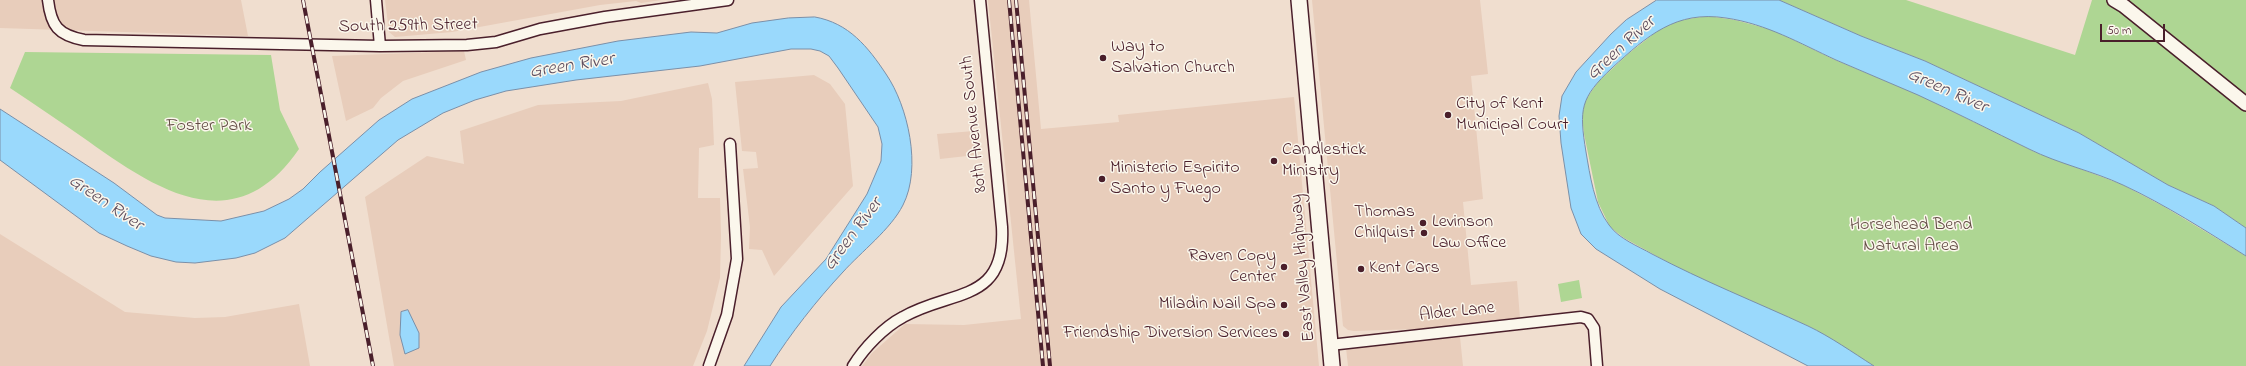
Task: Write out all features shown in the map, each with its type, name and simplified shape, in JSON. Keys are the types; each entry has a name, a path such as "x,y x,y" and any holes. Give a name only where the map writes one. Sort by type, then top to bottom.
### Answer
{"main road":[{"name":"East Valley Highway","path":"1299,0 1332,366"}],"street":[{"name":"South 259th Street","path":"48,0 50,17 56,28 66,36 84,40 380,46 467,45 496,42 547,28 728,0"},
{"path":"376,0 380,46"},
{"name":"80th Avenue South","path":"853,366 872,343 902,317 916,310 958,297 981,285 995,270 1002,253 1003,245 980,0"},
{"path":"2114,0 2124,6 2246,104"},
{"path":"709,366 727,315 737,259 736,220 730,144"},
{"name":"Alder Lane","path":"1330,345 1581,317 1588,319 1594,328 1597,366"}],"shaded area":[{"path":"0,0 241,0 248,36 0,28"},
{"path":"385,0 662,0 641,3 636,1 600,5 452,32 395,37 389,32"},
{"path":"988,0 1029,0 1041,129 1119,122 1118,115 1294,97 1319,366 862,366 872,353 905,324 964,325 1021,319"},
{"path":"1312,0 1480,0 1488,74 1471,76 1483,199 1463,202 1471,285 1517,281 1520,318 1417,329 1354,331 1348,330 1343,326"},
{"path":"464,51 466,60 403,81 381,98 373,108 346,121 332,56"},
{"path":"814,75 830,84 845,104 853,186 774,276 762,250 749,249 750,227 743,169 758,168 756,152 742,151 735,82"},
{"path":"708,83 712,99 714,145 699,148 698,198 720,198 720,278 707,331 693,366 394,366 365,197 427,156 464,164 460,131 538,105 621,101"},
{"path":"974,131 976,155 940,159 937,134"},
{"path":"0,234 125,312 195,318 225,317 299,304 310,366 0,366"},
{"path":"1460,337 1463,366 1348,366 1346,348"}],"green space":[{"path":"1779,0 1906,0 2075,55 2092,0 2246,0 2246,228 2214,206 2168,185 2079,133 1925,61 1861,36"},
{"name":"Horsehead Bend Natural Area","path":"1708,16 1735,20 1773,30 1833,59 1919,95 2035,152 2121,184 2163,206 2246,256 2246,366 1874,366 1810,327 1689,274 1624,238 1610,227 1598,202 1584,134 1582,116 1584,102 1598,82 1628,54 1661,28 1681,20"},
{"name":"Foster Park","path":"25,52 271,55 280,110 299,149 275,177 249,194 223,200 196,199 169,190 142,177 115,160 10,88"},
{"path":"1579,280 1582,298 1561,302 1558,284"}],"water":[{"name":"Green River","path":"1657,0 1779,0 1861,36 1925,61 2079,133 2168,185 2214,206 2246,228 2246,256 2170,210 2123,185 2040,154 1918,95 1836,60 1769,29 1726,18 1692,18 1677,22 1650,36 1601,78 1588,96 1584,105 1583,125 1591,180 1596,199 1609,225 1613,230 1629,242 1671,264 1817,330 1874,366 1808,366 1660,289 1596,249 1581,234 1571,208 1561,143 1559,116 1562,96 1576,72 1611,34 1626,20"},
{"name":"Green River","path":"815,17 838,25 856,38 872,55 894,87 901,103 910,138 912,156 909,190 903,205 891,223 850,264 823,294 795,329 770,366 744,366 781,307 826,259 867,194 881,161 882,144 878,127 829,56 820,51 811,49 791,49 700,66 576,80 506,91 475,100 443,113 398,140 285,238 255,253 236,258 195,263 176,262 151,256 99,233 0,160 0,109 114,183 157,215 165,218 221,221 264,211 289,199 303,189 379,120 412,99 481,72 531,58 618,41 691,32 717,33 752,23 788,18"},
{"path":"408,310 419,333 419,348 405,354 400,335 401,312"}],"railway":[{"path":"303,0 373,366"},
{"path":"1009,0 1043,366"},
{"path":"1016,0 1050,366"}],"place":[{"name":"Way to Salvation Church","path":"1103,58"},
{"name":"City of Kent Municipal Court","path":"1448,115"},
{"name":"Candlestick Ministry","path":"1274,161"},
{"name":"Ministerio Espirito Santo y Fuego","path":"1102,179"},
{"name":"Thomas Chilquist","path":"1423,223"},
{"name":"Levinson Law Office","path":"1424,233"},
{"name":"Raven Copy Center","path":"1284,267"},
{"name":"Kent Cars","path":"1361,269"},
{"name":"Miladin Nail Spa","path":"1284,305"},
{"name":"Friendship Diversion Services","path":"1286,334"}]}
